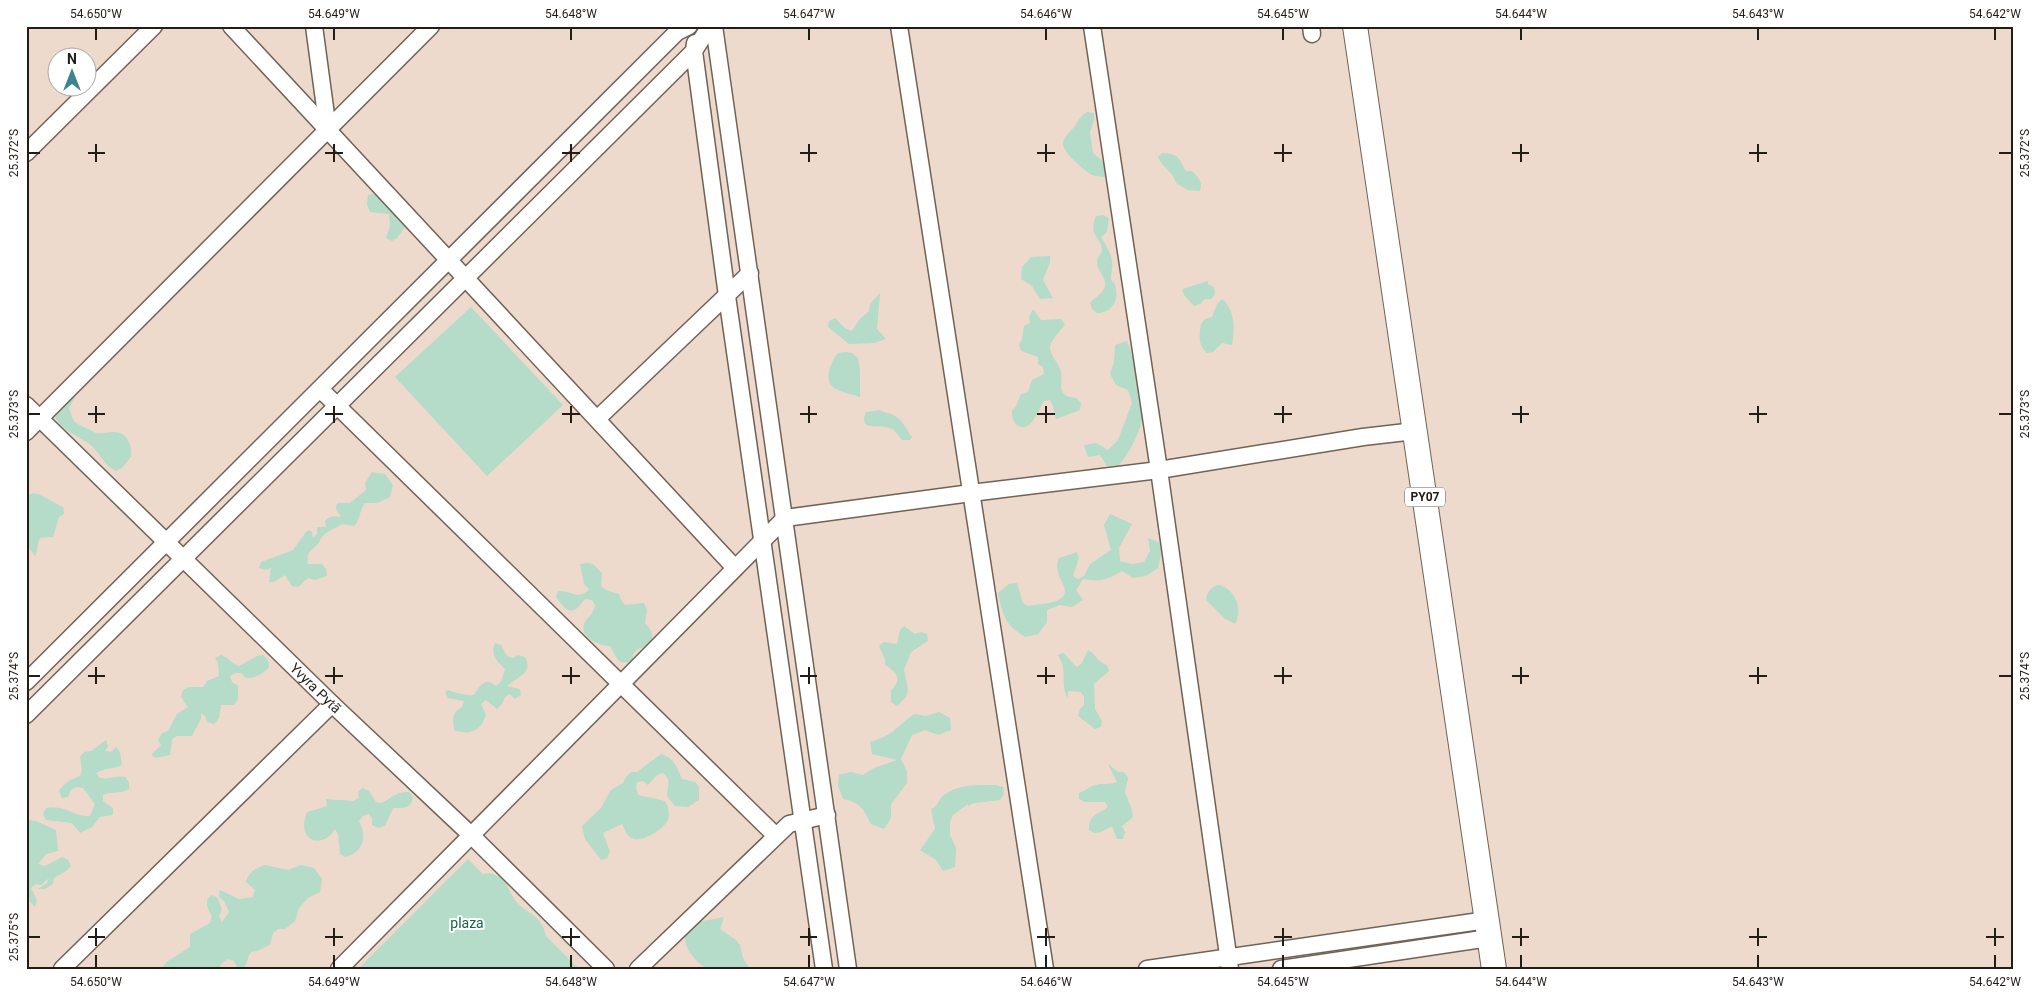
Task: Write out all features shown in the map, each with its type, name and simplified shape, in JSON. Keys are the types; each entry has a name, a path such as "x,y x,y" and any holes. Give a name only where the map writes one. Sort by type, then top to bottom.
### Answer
{"highway":[{"name":"PY07","path":"1355,26 1494,969"}],"street":[{"path":"26,153 154,26"},
{"path":"231,26 735,568"},
{"path":"314,26 328,130"},
{"path":"26,432 431,26"},
{"path":"26,682 676,32 689,26"},
{"path":"698,26 694,51 727,296 824,969"},
{"path":"26,715 694,51 710,26"},
{"path":"714,26 848,969"},
{"path":"899,26 1045,969"},
{"path":"1092,26 1159,470 1229,963"},
{"path":"597,419 750,273"},
{"path":"320,389 776,836"},
{"name":"Yvyra Pytã","path":"26,405 332,704 472,835 606,969"},
{"path":"339,969 784,518 1159,470 1363,437 1415,431"},
{"path":"62,969 332,704"},
{"path":"638,969 789,824 826,815"},
{"path":"1147,969 1229,963 1488,929"},
{"path":"1281,969 1488,929"}],"green space":[{"path":"1087,112 1094,113 1090,132 1093,153 1106,164 1110,177 1090,174 1073,160 1063,146 1065,138"},
{"path":"1162,153 1175,156 1180,160 1186,171 1192,171 1197,176 1201,185 1200,191 1188,190 1176,183 1173,176 1158,157"},
{"path":"382,194 405,220 405,227 397,238 392,241 386,238 390,226 389,214 370,212 367,205 368,195"},
{"path":"1103,215 1109,218 1107,232 1101,237 1112,259 1111,278 1115,285 1116,296 1114,305 1111,308 1097,313 1092,309 1090,303 1103,291 1105,282 1097,263 1102,249 1093,228 1096,216"},
{"path":"1050,256 1050,262 1043,280 1053,298 1040,299 1032,286 1021,279 1022,267 1031,257"},
{"path":"1208,281 1208,284 1214,287 1215,294 1211,299 1205,299 1200,304 1194,306 1184,295 1182,289"},
{"path":"880,293 877,329 886,339 874,343 849,344 828,327 829,321 835,318 845,328 852,331 859,320 869,311 870,304"},
{"path":"1222,299 1232,314 1234,333 1232,345 1222,343 1213,352 1207,353 1201,344 1201,324 1205,319 1212,317 1217,304"},
{"path":"471,307 563,405 487,476 395,377"},
{"path":"1033,309 1041,320 1061,319 1065,325 1052,342 1050,350 1060,369 1062,391 1069,397 1076,398 1081,403 1080,410 1056,419 1050,400 1044,401 1034,420 1026,427 1022,427 1014,422 1012,410 1016,406 1021,394 1028,392 1032,380 1044,374 1043,367 1038,364 1038,357 1021,351 1019,345 1024,326 1030,323 1029,317"},
{"path":"1127,341 1141,393 1142,420 1136,438 1123,460 1119,465 1107,466 1100,455 1088,457 1084,445 1096,443 1108,450 1118,440 1132,403 1128,390 1116,385 1110,374 1114,362 1115,345"},
{"path":"838,353 852,353 858,358 860,397 839,390 829,382 829,372 833,361"},
{"path":"72,394 75,397 69,408 76,423 96,433 117,432 125,436 131,447 131,457 122,468 116,471 112,469 92,446 59,423 53,410"},
{"path":"880,410 893,415 904,424 912,437 910,440 902,440 890,428 865,424 866,412"},
{"path":"372,472 385,474 393,485 390,497 378,503 365,503 354,526 342,524 320,539 308,556 308,564 322,564 326,569 327,576 315,580 308,578 298,587 292,586 285,575 274,582 269,582 271,568 265,570 259,568 261,562 293,550 306,532 309,530 312,532 313,538 317,534 317,527 326,527 325,521 329,518 341,517 336,509 337,503 350,503 366,490 365,483"},
{"path":"32,493 63,507 64,514 59,517 53,537 40,538 35,556 26,544 26,497"},
{"path":"1110,514 1132,524 1119,548 1120,561 1132,564 1144,562 1150,551 1148,538 1160,543 1161,555 1158,568 1146,576 1133,578 1122,571 1103,580 1083,579 1076,590 1083,600 1072,607 1060,605 1047,610 1047,622 1038,634 1025,637 1013,628 1001,607 998,593 1009,584 1017,583 1023,603 1028,606 1049,603 1060,599 1065,591 1057,571 1059,558 1077,552 1079,558 1073,576 1078,579 1084,576 1090,564 1111,550 1104,525"},
{"path":"580,564 593,564 602,573 601,586 606,590 619,594 625,605 644,603 647,610 645,623 651,631 652,639 650,645 638,649 633,654 633,660 621,662 610,646 595,642 586,636 583,627 595,605 592,600 585,599 576,609 570,610 564,607 556,597 558,591 578,595 589,589 584,584"},
{"path":"1220,585 1234,596 1236,601 1238,612 1235,624 1224,618 1206,600 1210,590"},
{"path":"904,626 915,634 921,632 927,634 928,641 911,652 904,670 908,690 906,697 897,706 891,702 891,690 897,683 897,676 893,670 885,665 885,659 879,646 884,642 897,644 900,630"},
{"path":"495,643 501,645 507,656 513,658 518,655 525,657 527,662 526,671 507,686 520,689 521,695 515,699 510,694 505,697 497,709 486,700 481,704 486,715 478,728 469,732 454,730 454,714 462,707 464,701 448,698 445,692 448,690 464,695 474,695 486,682 496,686 501,682 505,669 494,654"},
{"path":"1088,650 1107,665 1109,671 1094,684 1095,709 1102,721 1101,727 1095,729 1078,716 1080,709 1084,705 1084,697 1081,692 1068,691 1068,698 1065,693 1063,665 1057,655 1063,653 1077,667 1082,663"},
{"path":"221,655 239,666 257,656 263,655 268,660 269,667 262,674 253,677 246,678 241,673 235,673 230,676 232,682 238,686 238,699 234,705 221,705 219,718 214,724 207,722 205,716 201,713 201,719 192,736 177,736 172,739 170,755 156,758 151,755 161,745 158,740 162,733 168,731 177,714 188,707 181,697 183,690 189,687 203,687 207,681 219,676 218,663 215,658"},
{"path":"939,712 950,718 951,730 938,735 925,730 912,735 901,759 907,771 907,783 891,804 891,818 884,829 871,824 858,804 843,799 838,786 839,775 851,772 863,775 874,768 897,760 872,754 870,742 889,734 914,714 926,716"},
{"path":"106,740 108,746 105,751 111,752 116,747 120,752 122,765 96,773 100,778 126,777 129,783 129,789 126,791 103,795 103,801 113,808 113,815 100,817 92,827 80,833 72,823 46,820 43,814 46,808 53,807 78,815 90,816 95,804 83,788 76,787 71,790 68,797 62,798 59,791 68,782 80,776 82,770 80,757 84,752 91,751"},
{"path":"661,754 672,761 682,779 695,782 699,787 699,800 688,807 675,806 667,796 668,781 663,773 657,775 648,785 643,781 637,782 638,795 665,801 669,815 668,820 653,834 638,839 630,837 622,824 603,833 610,852 607,858 601,860 585,839 582,826 601,808 611,790 623,783 631,772 637,772"},
{"path":"1108,764 1118,772 1124,772 1128,778 1125,792 1133,817 1122,826 1125,832 1123,839 1117,839 1112,826 1101,832 1094,833 1089,830 1092,818 1108,807 1105,802 1085,802 1079,799 1079,793 1093,786 1117,782"},
{"path":"996,785 1003,787 1004,794 1000,800 974,803 968,806 968,804 953,815 950,822 950,835 956,848 955,867 943,871 936,860 920,850 935,829 931,809 950,791 968,786"},
{"path":"363,788 369,791 376,802 382,803 394,795 405,792 409,792 413,797 409,806 393,808 385,826 378,828 372,825 372,818 369,814 363,816 359,821 363,833 362,843 360,848 351,855 345,857 340,854 338,834 335,829 330,835 318,841 312,840 308,836 305,831 304,822 307,812 327,806 326,799 353,801 359,798 358,792"},
{"path":"30,820 56,830 58,851 46,854 38,864 45,866 62,857 68,860 71,866 54,878 53,884 45,889 38,889 47,883 49,878 41,885 36,884 31,888 37,900 35,907 30,902 29,896 26,895 26,822"},
{"name":"plaza","path":"468,859 483,874 490,873 503,878 519,905 537,918 544,928 546,936 579,969 358,969"},
{"path":"265,865 288,870 301,865 314,868 322,879 320,892 308,898 299,908 295,921 285,929 278,929 273,933 270,945 251,952 243,969 237,967 234,961 228,959 222,963 219,969 160,969 168,961 190,947 190,934 210,923 212,917 207,906 207,900 211,895 218,898 222,910 219,916 222,922 229,912 224,901 219,897 220,890 239,899 253,897 255,890 246,882 248,876 252,871"},
{"path":"724,917 720,929 740,945 743,958 750,969 722,970 707,968 697,961 688,949 685,936 691,925"}]}
